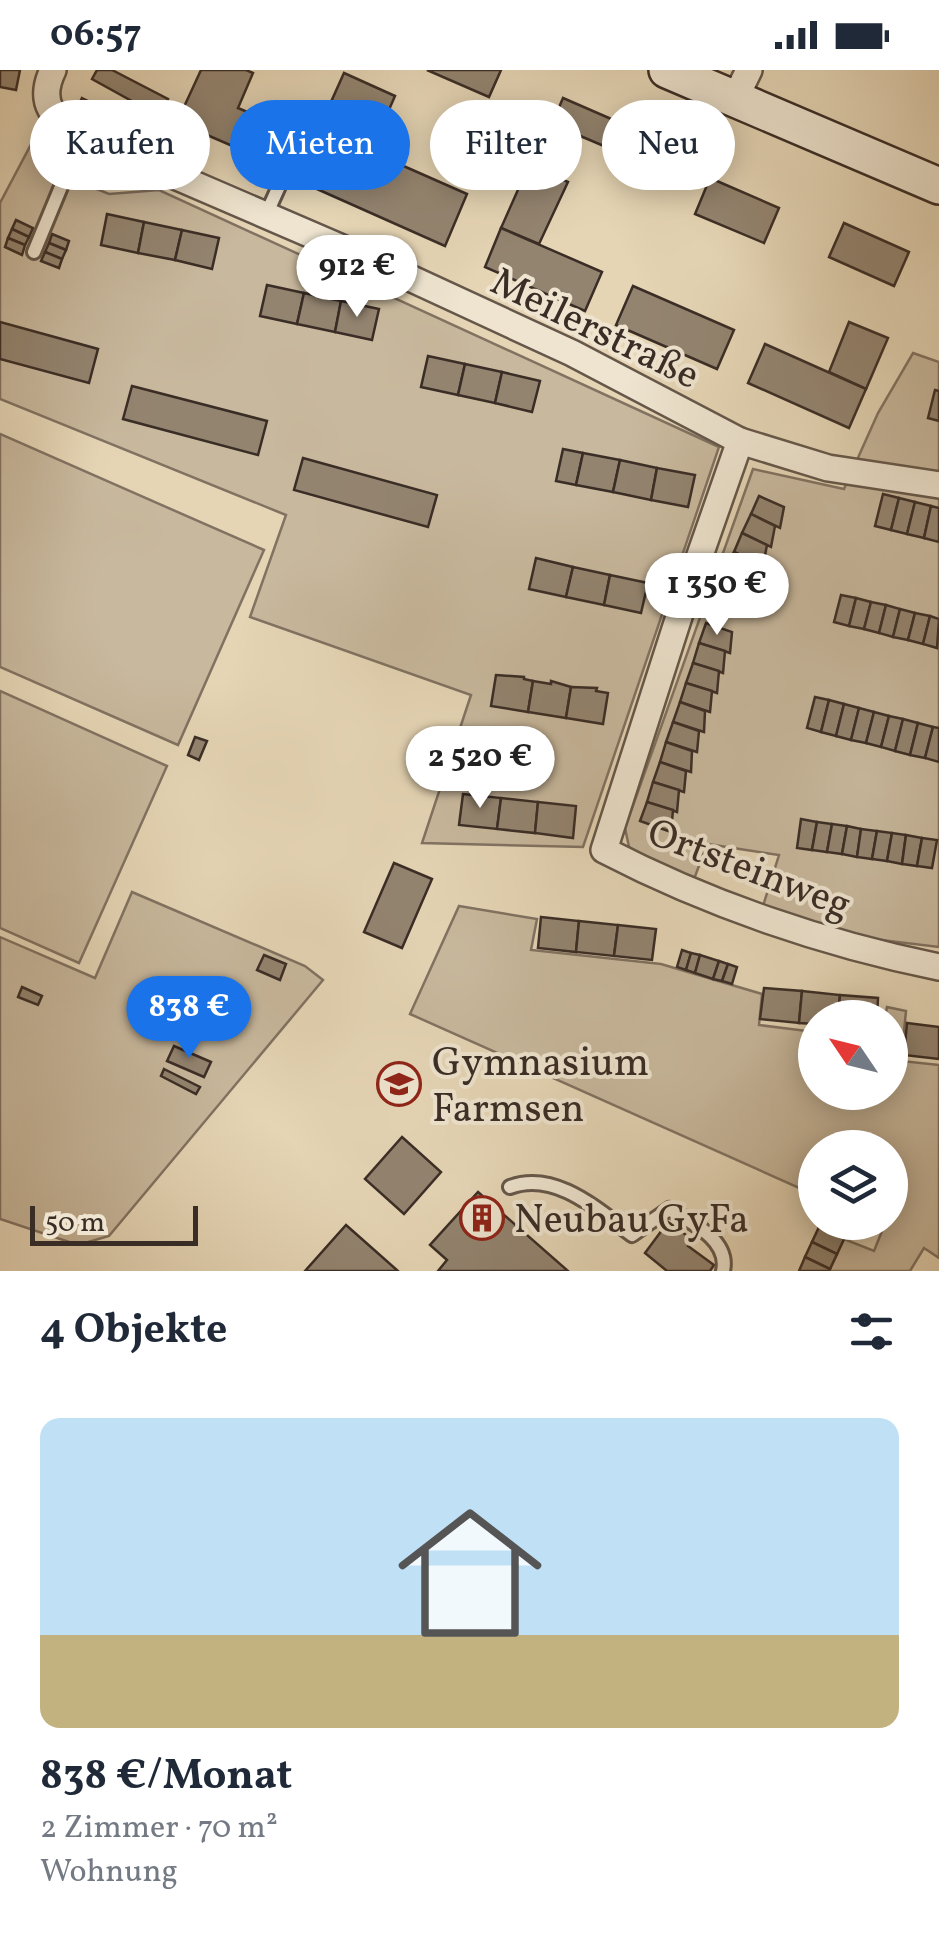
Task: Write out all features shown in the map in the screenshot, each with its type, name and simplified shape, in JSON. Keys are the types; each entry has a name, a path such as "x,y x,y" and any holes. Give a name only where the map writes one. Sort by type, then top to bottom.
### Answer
{"main road":[{"path":"667,70 742,84 939,186"}],"street":[{"name":"Meilerstraße","path":"46,100 51,73"},
{"name":"Meilerstraße","path":"208,190 572,352 740,441 828,468 939,484"},
{"name":"Ortsteinweg","path":"740,441 604,850 740,909 869,951 939,967"}],"lane":[{"path":"34,252 60,190"},
{"path":"266,215 277,190"},
{"path":"510,1187 526,1181 557,1187 582,1198 632,1235 669,1208 702,1228 722,1250 726,1266 723,1271"}],"shaded area":[{"path":"30,146 30,190 99,190 109,194 159,190 719,447 583,847 422,843 471,695 250,617 286,515 0,399 0,203"},
{"path":"913,353 939,362 939,947 757,925 779,855 707,844 693,882 629,847 625,828 753,469 844,489 878,413"},
{"path":"0,434 264,550 178,745 0,667"},
{"path":"0,691 167,766 79,963 0,928"},
{"path":"132,892 305,966 323,980 109,1236 78,1245 0,1219 0,937 95,978"},
{"path":"459,906 537,919 531,950 661,964 762,994 759,1025 798,1030 798,1110 908,1110 908,1062 939,1065 939,1258 924,1248 910,1271 829,1271 844,1240 874,1251 878,1240 908,1240 908,1130 798,1130 798,1187 410,1014"}],"building":[{"path":"0,70 20,70 16,90 0,87"},
{"path":"97,70 112,70 168,99 130,100 92,79"},
{"path":"201,70 253,73 241,100 230,100 230,145 210,136 210,100 187,100"},
{"path":"427,70 501,70 489,97"},
{"path":"344,73 395,96 393,100 332,100"},
{"path":"582,106 602,115 602,145 582,137"},
{"path":"410,169 430,178 430,190 458,190 467,194 445,246 319,190 410,190"},
{"path":"735,189 779,208 764,243 695,214 705,190"},
{"path":"518,190 564,190 539,244 501,228"},
{"path":"107,214 144,222 138,253 101,245"},
{"path":"16,220 33,228 29,237 12,229"},
{"path":"144,222 182,230 175,260 138,253"},
{"path":"844,223 909,252 894,286 829,257"},
{"path":"501,228 602,272 585,311 485,267"},
{"path":"12,229 29,237 25,245 8,238"},
{"path":"182,230 219,238 212,269 175,260"},
{"path":"52,234 69,241 66,250 49,243"},
{"path":"8,238 25,245 22,255 5,247"},
{"path":"49,243 66,250 62,259 45,252"},
{"path":"45,252 62,259 59,268 41,261"},
{"path":"267,285 304,293 297,324 260,316"},
{"path":"633,286 734,330 717,369 616,325"},
{"path":"304,293 341,301 335,332 297,324"},
{"path":"341,301 379,309 372,340 335,332"},
{"path":"0,322 98,349 89,383 0,359"},
{"path":"849,322 888,338 866,389 829,372"},
{"path":"765,344 866,389 849,428 748,383"},
{"path":"428,356 465,364 458,395 421,387"},
{"path":"465,364 502,372 495,403 458,395"},
{"path":"502,372 540,381 532,412 495,403"},
{"path":"132,386 267,421 258,455 123,419"},
{"path":"935,390 939,391 939,421 928,418"},
{"path":"563,449 583,453 576,485 556,481"},
{"path":"583,453 620,460 613,492 576,485"},
{"path":"303,458 437,495 428,527 294,490"},
{"path":"620,460 657,468 651,500 613,492"},
{"path":"657,468 695,475 688,507 651,500"},
{"path":"883,494 899,498 891,530 875,526"},
{"path":"759,496 784,507 780,528 751,514"},
{"path":"899,498 915,502 907,534 891,530"},
{"path":"915,502 931,506 924,538 907,534"},
{"path":"931,506 939,508 939,542 924,538"},
{"path":"751,514 775,526 771,547 742,533"},
{"path":"742,533 767,545 763,566 734,552"},
{"path":"734,552 758,563 754,585 725,571"},
{"path":"536,558 573,567 566,597 529,589"},
{"path":"573,567 610,575 604,605 566,597"},
{"path":"725,571 749,582 745,603 716,590"},
{"path":"610,575 648,583 641,613 604,605"},
{"path":"841,595 856,598 849,626 834,622"},
{"path":"856,598 871,602 864,629 849,626"},
{"path":"871,602 886,605 879,633 864,629"},
{"path":"886,605 900,609 893,637 879,633"},
{"path":"900,609 915,613 908,640 893,637"},
{"path":"915,613 930,616 923,644 908,640"},
{"path":"930,616 939,619 937,648 923,644"},
{"path":"706,623 732,632 730,653 699,643"},
{"path":"699,643 725,651 723,673 693,663"},
{"path":"693,663 719,671 717,693 686,683"},
{"path":"496,675 533,681 528,712 491,706"},
{"path":"533,681 571,687 566,718 528,712"},
{"path":"686,683 712,691 710,712 680,702"},
{"path":"571,687 597,688 596,691 608,693 603,724 566,718"},
{"path":"815,697 829,700 821,732 807,728"},
{"path":"829,700 844,704 836,736 821,732"},
{"path":"680,702 705,711 704,732 673,722"},
{"path":"844,704 859,708 851,740 836,736"},
{"path":"859,708 874,712 866,743 851,740"},
{"path":"874,712 889,716 881,747 866,743"},
{"path":"889,716 903,719 895,751 881,747"},
{"path":"903,719 918,723 910,755 895,751"},
{"path":"673,722 699,731 697,752 666,742"},
{"path":"918,723 933,727 925,758 910,755"},
{"path":"933,727 939,728 939,762 925,758"},
{"path":"195,737 207,741 199,760 188,755"},
{"path":"666,742 692,751 691,772 660,762"},
{"path":"660,762 686,771 684,792 653,782"},
{"path":"653,782 679,790 677,812 647,802"},
{"path":"463,794 501,798 497,829 459,825"},
{"path":"501,798 538,802 535,833 497,829"},
{"path":"538,802 576,806 573,838 535,833"},
{"path":"647,802 673,810 671,832 640,821"},
{"path":"801,819 817,822 812,850 797,848"},
{"path":"817,822 832,824 827,852 812,850"},
{"path":"832,824 847,826 842,854 827,852"},
{"path":"847,826 861,829 857,857 842,854"},
{"path":"861,829 877,831 872,859 857,857"},
{"path":"877,831 892,833 887,861 872,859"},
{"path":"892,833 906,835 902,864 887,861"},
{"path":"906,835 922,838 917,866 902,864"},
{"path":"922,838 937,840 932,868 917,866"},
{"path":"394,863 432,879 402,948 364,932"},
{"path":"541,917 579,921 576,952 538,948"},
{"path":"579,921 618,925 614,956 576,952"},
{"path":"618,925 656,929 652,960 614,956"},
{"path":"682,950 691,953 686,970 677,967"},
{"path":"691,953 700,955 695,973 686,970"},
{"path":"264,955 286,964 280,980 257,970"},
{"path":"700,955 719,961 713,979 695,973"},
{"path":"719,961 728,964 722,981 713,979"},
{"path":"728,964 737,967 732,984 722,981"},
{"path":"22,987 42,996 38,1005 18,997"},
{"path":"764,988 802,991 798,1023 760,1019"},
{"path":"802,991 840,995 840,1000 801,1000"},
{"path":"840,995 878,998 878,1000 840,1000"},
{"path":"908,1023 939,1027 939,1059 908,1055"},
{"path":"174,1046 211,1062 204,1077 167,1061"},
{"path":"164,1069 200,1087 196,1094 161,1076"},
{"path":"402,1137 441,1172 404,1214 365,1179"},
{"name":"Neubau GyFa","path":"478,1192 568,1271 438,1271 447,1260 430,1245"},
{"path":"668,1222 693,1240 688,1246 714,1265 710,1271 667,1271 645,1253"},
{"name":"Neubau GyFa","path":"346,1225 398,1271 305,1271"},
{"path":"813,1240 844,1240 837,1254"},
{"path":"812,1242 837,1254 830,1269 805,1257"},
{"path":"805,1257 830,1269 829,1271 799,1271"}],"place":[{"name":"Gymnasium Farmsen","path":"399,1084"},
{"name":"Neubau GyFa","path":"482,1218"}]}
